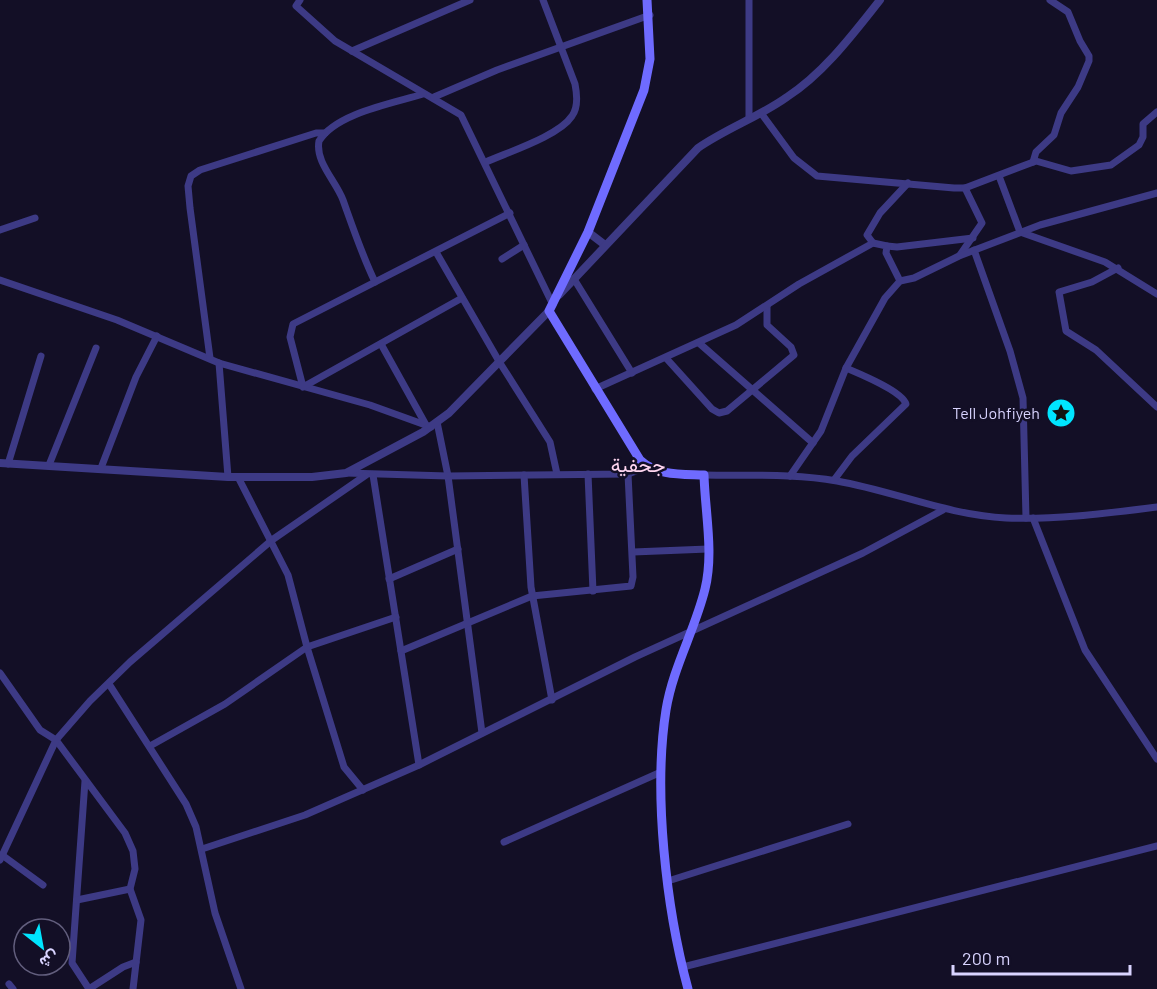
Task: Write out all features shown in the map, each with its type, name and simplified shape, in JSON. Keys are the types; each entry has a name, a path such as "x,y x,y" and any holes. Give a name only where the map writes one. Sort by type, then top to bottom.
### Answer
{"main road":[{"path":"647,0 650,15 650,59 644,90 588,232 551,308 595,389 630,445 647,467 672,473 704,475 708,549 705,588 669,696 661,772 668,881 688,989"}],"street":[{"path":"300,0 295,5 311,22 352,51 423,94 434,97 461,115 510,213 551,308 500,363 431,425 346,473"},
{"path":"352,51 470,0"},
{"path":"486,162 556,130 571,117 577,92 543,0"},
{"path":"748,0 749,118"},
{"path":"558,295 698,148 785,99 813,76 880,0"},
{"path":"1033,162 1036,152 1054,135 1061,113 1078,87 1089,61 1089,56 1068,12 1050,0"},
{"path":"434,97 650,15"},
{"path":"375,282 352,231 341,197 320,156 319,141 325,133 346,118 423,94"},
{"path":"761,112 783,146 812,174 837,179 965,188 1033,162 1075,172 1111,165 1139,145 1143,137 1143,124 1157,112"},
{"path":"210,358 190,208 188,186 191,176 200,170 294,139 325,133"},
{"path":"999,176 1020,232 1118,268 1157,294"},
{"path":"873,243 868,233 880,213 908,183"},
{"path":"959,256 982,223 965,188"},
{"path":"790,476 828,418 846,368 885,298 900,281 914,278 959,256 1020,232 1157,193"},
{"path":"303,387 290,337 291,326 510,213"},
{"path":"0,230 35,218"},
{"path":"588,232 605,245"},
{"path":"595,389 699,343 767,306 873,243 897,247 973,238"},
{"path":"502,259 524,245"},
{"path":"887,246 886,253 900,281"},
{"path":"974,250 1010,351 1023,398 1030,518 1085,650 1157,759"},
{"path":"436,252 500,363 550,442 556,474"},
{"path":"1118,268 1092,282 1059,292 1064,325 1068,332 1095,350 1157,407"},
{"path":"574,279 632,373"},
{"path":"0,280 157,336 219,363 370,405 431,425"},
{"path":"303,387 462,298"},
{"path":"666,358 694,391 718,413 727,411 754,391 794,355 791,347 767,325 767,306"},
{"path":"101,468 136,378 157,336"},
{"path":"699,343 813,443"},
{"path":"381,344 431,425 448,476 482,733"},
{"path":"50,465 96,348"},
{"path":"41,356 4,463 228,477 312,477 346,473 448,476 628,474 647,467"},
{"path":"219,363 228,477"},
{"path":"834,480 852,456 906,404 905,399 888,388 846,368"},
{"path":"588,474 593,591"},
{"path":"401,651 532,596 631,586 633,552 628,474"},
{"path":"43,885 1,857 56,740 147,647 272,540 369,475"},
{"path":"369,475 396,617 419,765"},
{"path":"524,475 532,596 552,700"},
{"path":"704,475 790,476 834,480 873,488 943,510 1030,518 1157,507"},
{"path":"238,477 272,540 291,583 307,647 344,768 363,790"},
{"path":"202,849 305,815 419,765 691,632 754,606 863,553 943,510"},
{"path":"389,579 458,549"},
{"path":"633,552 708,549"},
{"path":"150,746 225,704 307,647 396,617"},
{"path":"0,673 40,730 56,740 130,841 135,869 130,889 141,920 133,989"},
{"path":"109,684 186,804 202,849 215,913 241,989"},
{"path":"504,842 661,772"},
{"path":"85,781 72,963 89,989 136,962"},
{"path":"668,881 848,824"},
{"path":"683,967 1157,846"},
{"path":"77,900 130,889"}],"place":[{"name":"Tell Johfiyeh","path":"1061,413"}],"district":[{"name":"جحفية","path":"638,465"}]}
